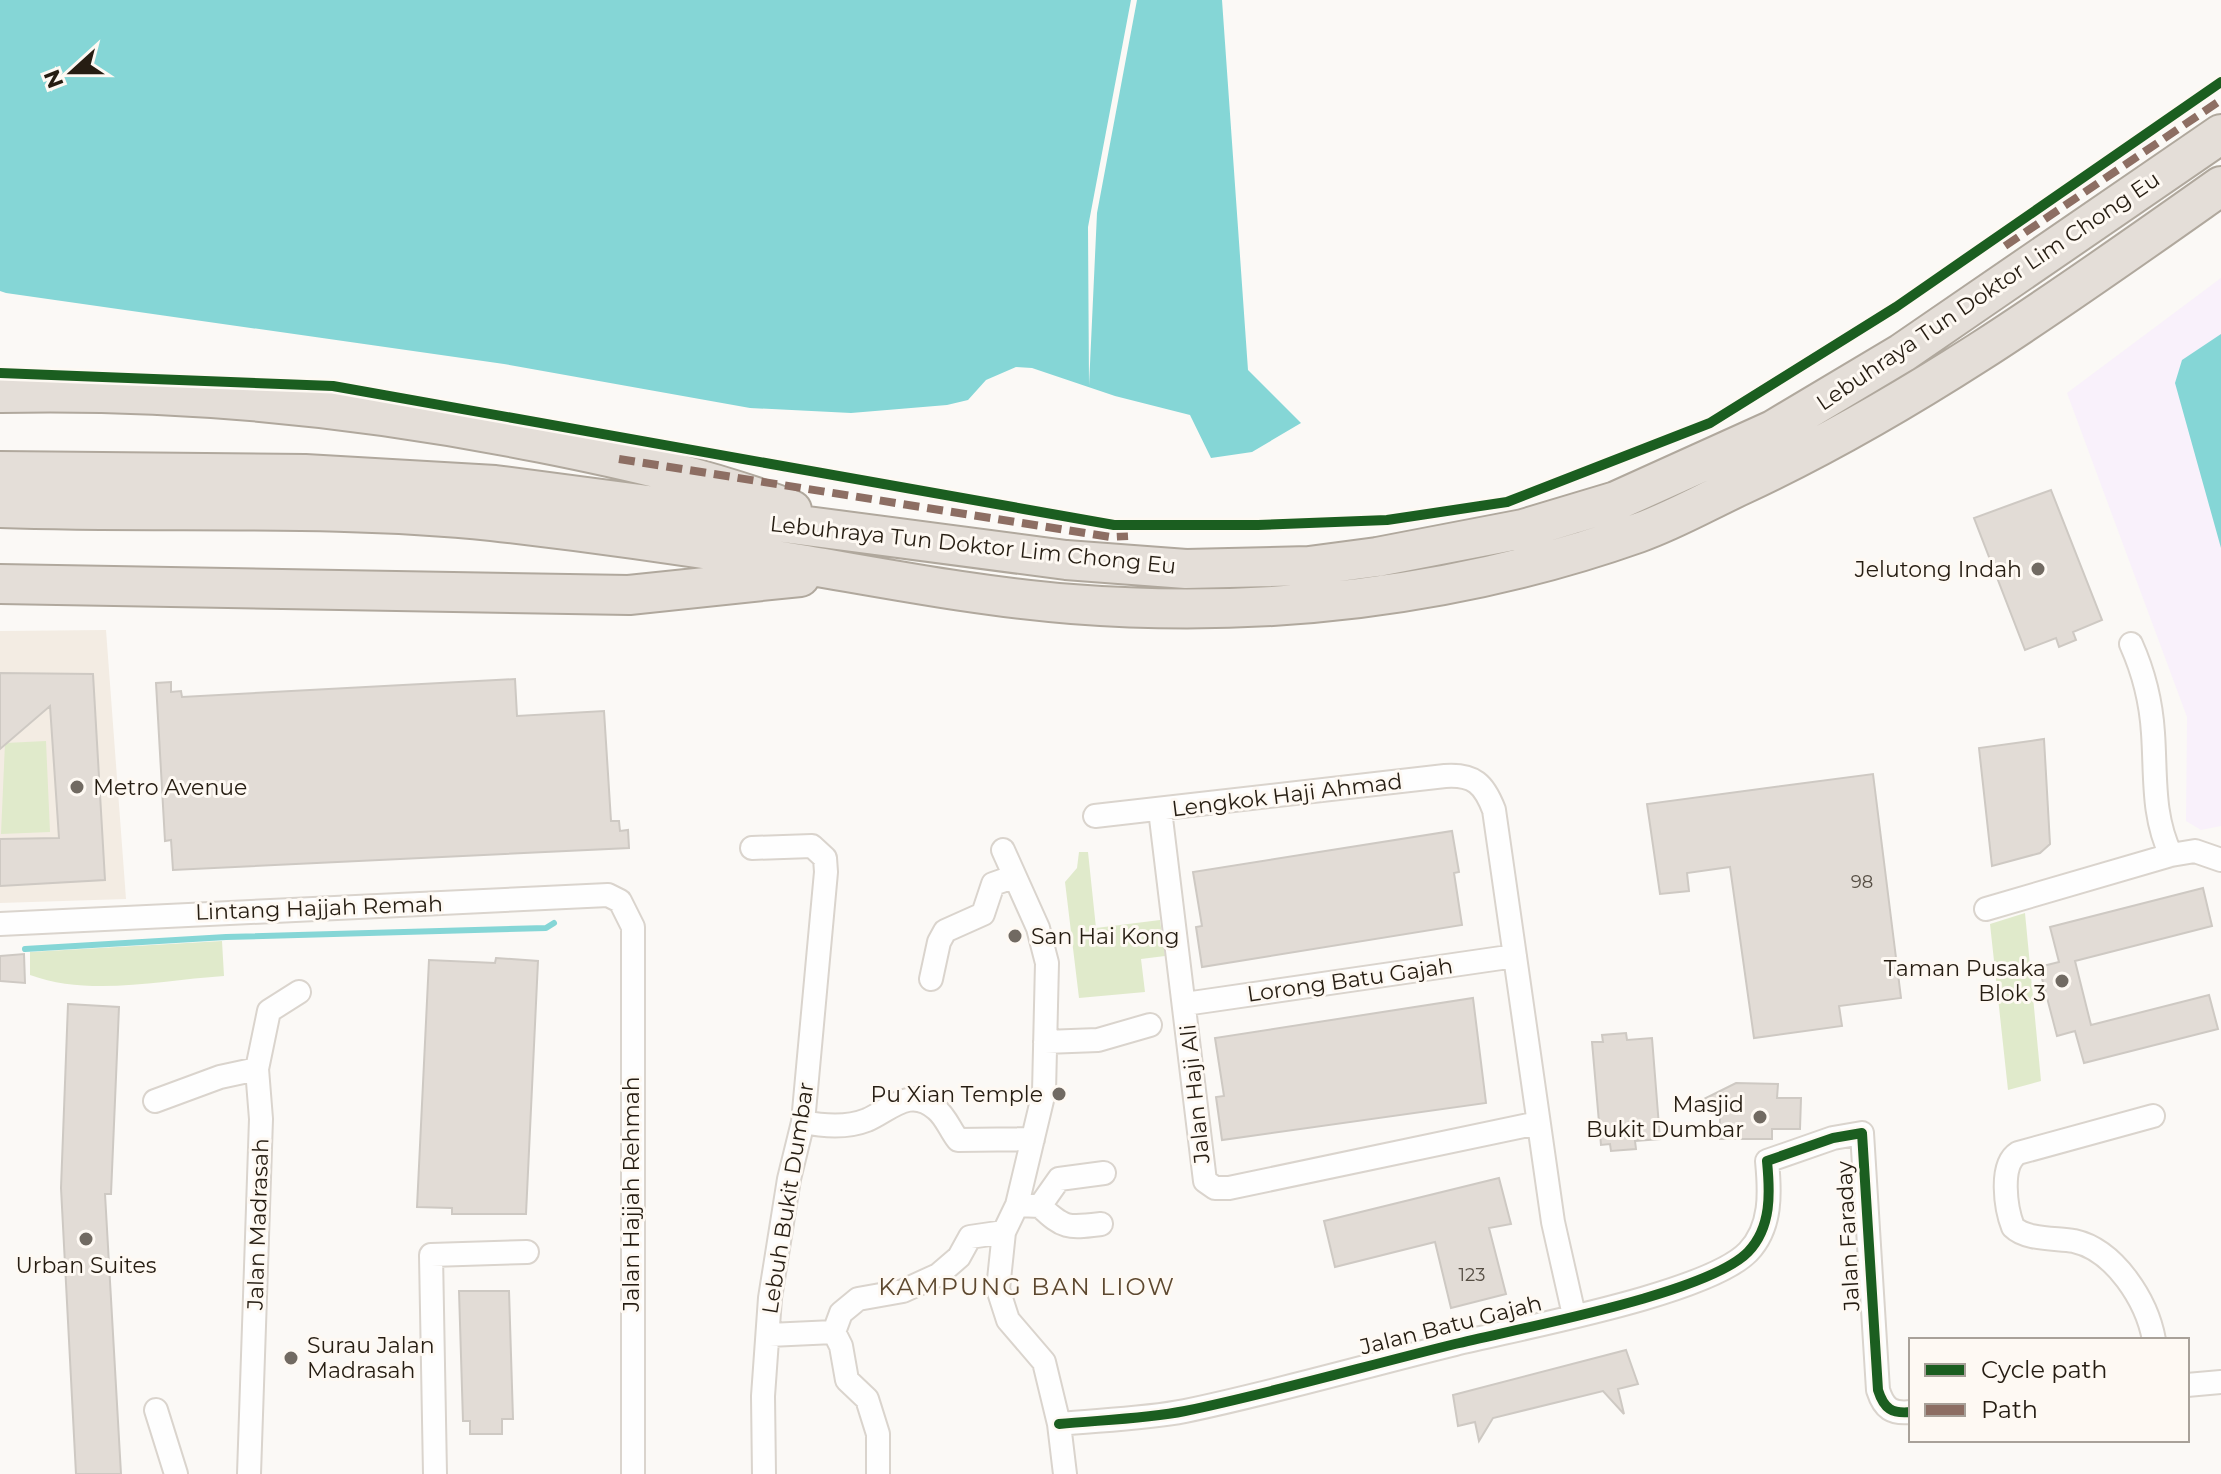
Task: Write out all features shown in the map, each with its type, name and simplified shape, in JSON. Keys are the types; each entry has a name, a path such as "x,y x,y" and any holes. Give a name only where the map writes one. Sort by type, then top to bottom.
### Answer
{"highway":[{"name":"Lebuhraya Tun Doktor Lim Chong Eu","path":"0,508 306,510 760,539 851,533 1066,560 1235,569 1309,566 1365,559 1523,529 1663,482 1823,402 2013,279 2221,134"},
{"name":"Lebuhraya Tun Doktor Lim Chong Eu","path":"0,471 305,474 495,485 760,539 843,571 949,591 1073,604 1263,608 1348,601 1426,588 1573,554 1669,520 1835,438 2047,309 2221,186"},
{"path":"0,393 68,392 219,400 344,409 442,423 619,459 735,488 851,533"},
{"path":"0,584 629,595 843,571"}],"street":[{"path":"2131,644 2145,675 2153,731 2156,808 2161,834 2171,855"},
{"name":"Lengkok Haji Ahmad","path":"1095,816 1445,776 1464,775 1478,780"},
{"name":"Jalan Batu Gajah","path":"1478,780 1494,810 1553,1222 1574,1315"},
{"name":"Jalan Haji Ali","path":"1160,810 1205,1181 1215,1188 1538,1123"},
{"name":"Lebuh Bukit Dumbar","path":"752,848 812,846 825,858 824,907 803,1122 789,1179 770,1298 763,1396 764,1474"},
{"path":"1003,850 1038,928 1047,963 1044,1092 1017,1205 1004,1232 998,1289 1008,1320 1044,1362 1059,1424 1065,1474"},
{"path":"1986,909 2171,855 2195,851 2221,860"},
{"path":"931,979 939,942 945,931 978,918 983,914 993,884 1013,877"},
{"name":"Lintang Hajjah Remah","path":"0,924 608,895 620,901 629,914"},
{"name":"Jalan Hajjah Rehmah","path":"629,914 633,927 633,1474"},
{"name":"Lorong Batu Gajah","path":"1185,1004 1515,956"},
{"name":"Jalan Madrasah","path":"249,1474 261,1119 257,1069 269,1011 299,992"},
{"path":"1045,1042 1098,1040 1150,1025"},
{"path":"155,1101 220,1077 257,1069"},
{"path":"803,1122 823,1126 866,1121 896,1102 908,1100 936,1109 958,1140 1033,1139"},
{"path":"2153,1116 2018,1153 2009,1162 2007,1182 2013,1227 2022,1233 2078,1242 2106,1257 2140,1301 2153,1338"},
{"name":"Jalan Faraday","path":"1767,1161 1833,1138 1862,1133 1878,1390 1888,1409 1896,1414 1909,1412"},
{"name":"Jalan Batu Gajah","path":"1059,1424 1184,1411 1678,1287 1733,1264 1749,1251 1766,1219 1770,1187 1767,1161"},
{"path":"1040,1206 1059,1179 1104,1173"},
{"path":"1017,1205 1040,1206 1059,1225 1070,1228 1101,1224"},
{"path":"878,1474 878,1434 867,1399 847,1380 841,1346 834,1332 841,1313 858,1299 903,1291 950,1267 970,1237 1004,1232"},
{"path":"435,1474 431,1255 527,1252"},
{"path":"769,1335 834,1332"},
{"path":"2189,1385 2221,1382"},
{"path":"156,1410 176,1474"}],"shaded area":[{"path":"2221,278 2221,826 2201,830 2186,821 2187,717 2067,393"},
{"path":"106,630 126,899 0,903 0,631"}],"green space":[{"path":"46,741 50,832 1,834 5,743"},
{"path":"1079,852 1088,852 1096,928 1160,920 1165,956 1141,959 1145,992 1079,998 1065,882 1077,868"},
{"path":"2025,913 2041,1081 2008,1090 1990,924"},
{"path":"222,941 224,976 101,986 53,982 30,975 30,952"}],"water":[{"path":"0,0 1222,0 1248,370 1301,423 1252,452 1211,458 1190,415 1115,396 1032,368 1016,367 986,380 968,400 947,405 851,413 750,408 504,364 6,293 0,291"},
{"path":"2221,334 2221,548 2175,383 2182,360"}],"pier":[{"path":"1131,0 1137,0 1097,213 1089,386 1088,227"}],"building":[{"name":"Jelutong Indah","path":"2051,490 2102,620 2073,632 2076,640 2059,647 2056,638 2025,650 1974,518"},
{"name":"Metro Avenue","path":"0,673 93,674 105,880 0,886 0,839 59,838 50,706 0,749"},
{"path":"515,679 517,716 604,711 611,821 619,821 620,831 628,830 629,848 173,870 171,840 165,841 156,683 171,682 171,692 181,691 182,697"},
{"path":"2044,739 2050,844 2040,853 1992,866 1979,748"},
{"path":"1873,774 1901,998 1839,1006 1842,1026 1754,1038 1730,867 1687,873 1689,891 1660,894 1647,804"},
{"path":"1452,831 1459,872 1454,873 1462,925 1202,967 1196,927 1202,926 1193,872"},
{"name":"Taman Pusaka Blok 3","path":"2203,888 2212,926 2075,961 2091,1025 2209,995 2218,1029 2084,1063 2075,1031 2057,1036 2039,967 2059,962 2050,927"},
{"path":"24,954 25,983 0,981 0,956"},
{"path":"496,958 538,961 526,1214 452,1214 452,1208 417,1207 429,960 495,963"},
{"path":"1473,998 1486,1103 1222,1140 1216,1097 1224,1096 1215,1038"},
{"name":"Urban Suites","path":"68,1004 119,1007 111,1194 105,1194 121,1474 76,1474 61,1188"},
{"path":"1626,1033 1627,1040 1652,1038 1660,1139 1635,1141 1636,1149 1611,1151 1610,1144 1601,1145 1592,1042 1603,1042 1602,1035"},
{"name":"Masjid Bukit Dumbar","path":"1736,1083 1778,1084 1777,1098 1801,1098 1800,1129 1772,1129 1772,1139 1720,1139 1720,1105 1694,1104"},
{"path":"1499,1178 1511,1224 1489,1228 1506,1294 1451,1308 1435,1242 1335,1267 1324,1221"},
{"path":"459,1291 509,1291 513,1419 502,1419 502,1434 470,1434 470,1421 463,1421"},
{"path":"1626,1350 1638,1384 1618,1389 1624,1414 1603,1391 1493,1418 1479,1441 1475,1422 1458,1426 1453,1395"}],"waterway":[{"path":"25,949 226,937 546,928 554,923"}],"marked path":[{"path":"2005,246 2221,100"},
{"path":"619,459 1110,537 1128,536"}],"cycle path":[{"path":"0,373 333,386 1114,525 1258,525 1387,520 1507,502 1710,423 1896,307 2221,82"},
{"path":"1059,1424 1154,1416 1219,1404 1610,1308 1694,1282 1726,1267 1748,1252 1756,1242 1768,1209 1767,1161 1833,1138 1862,1133 1878,1390 1890,1409 1909,1412"}],"place":[{"name":"Jelutong Indah","path":"2038,569"},
{"name":"Metro Avenue","path":"77,787"},
{"name":"San Hai Kong","path":"1015,936"},
{"name":"Taman Pusaka Blok 3","path":"2062,981"},
{"name":"Pu Xian Temple","path":"1059,1094"},
{"name":"Masjid Bukit Dumbar","path":"1760,1117"},
{"name":"Urban Suites","path":"86,1239"},
{"name":"Surau Jalan Madrasah","path":"291,1358"}],"district":[{"name":"KAMPUNG BAN LIOW","path":"1027,1286"}]}
